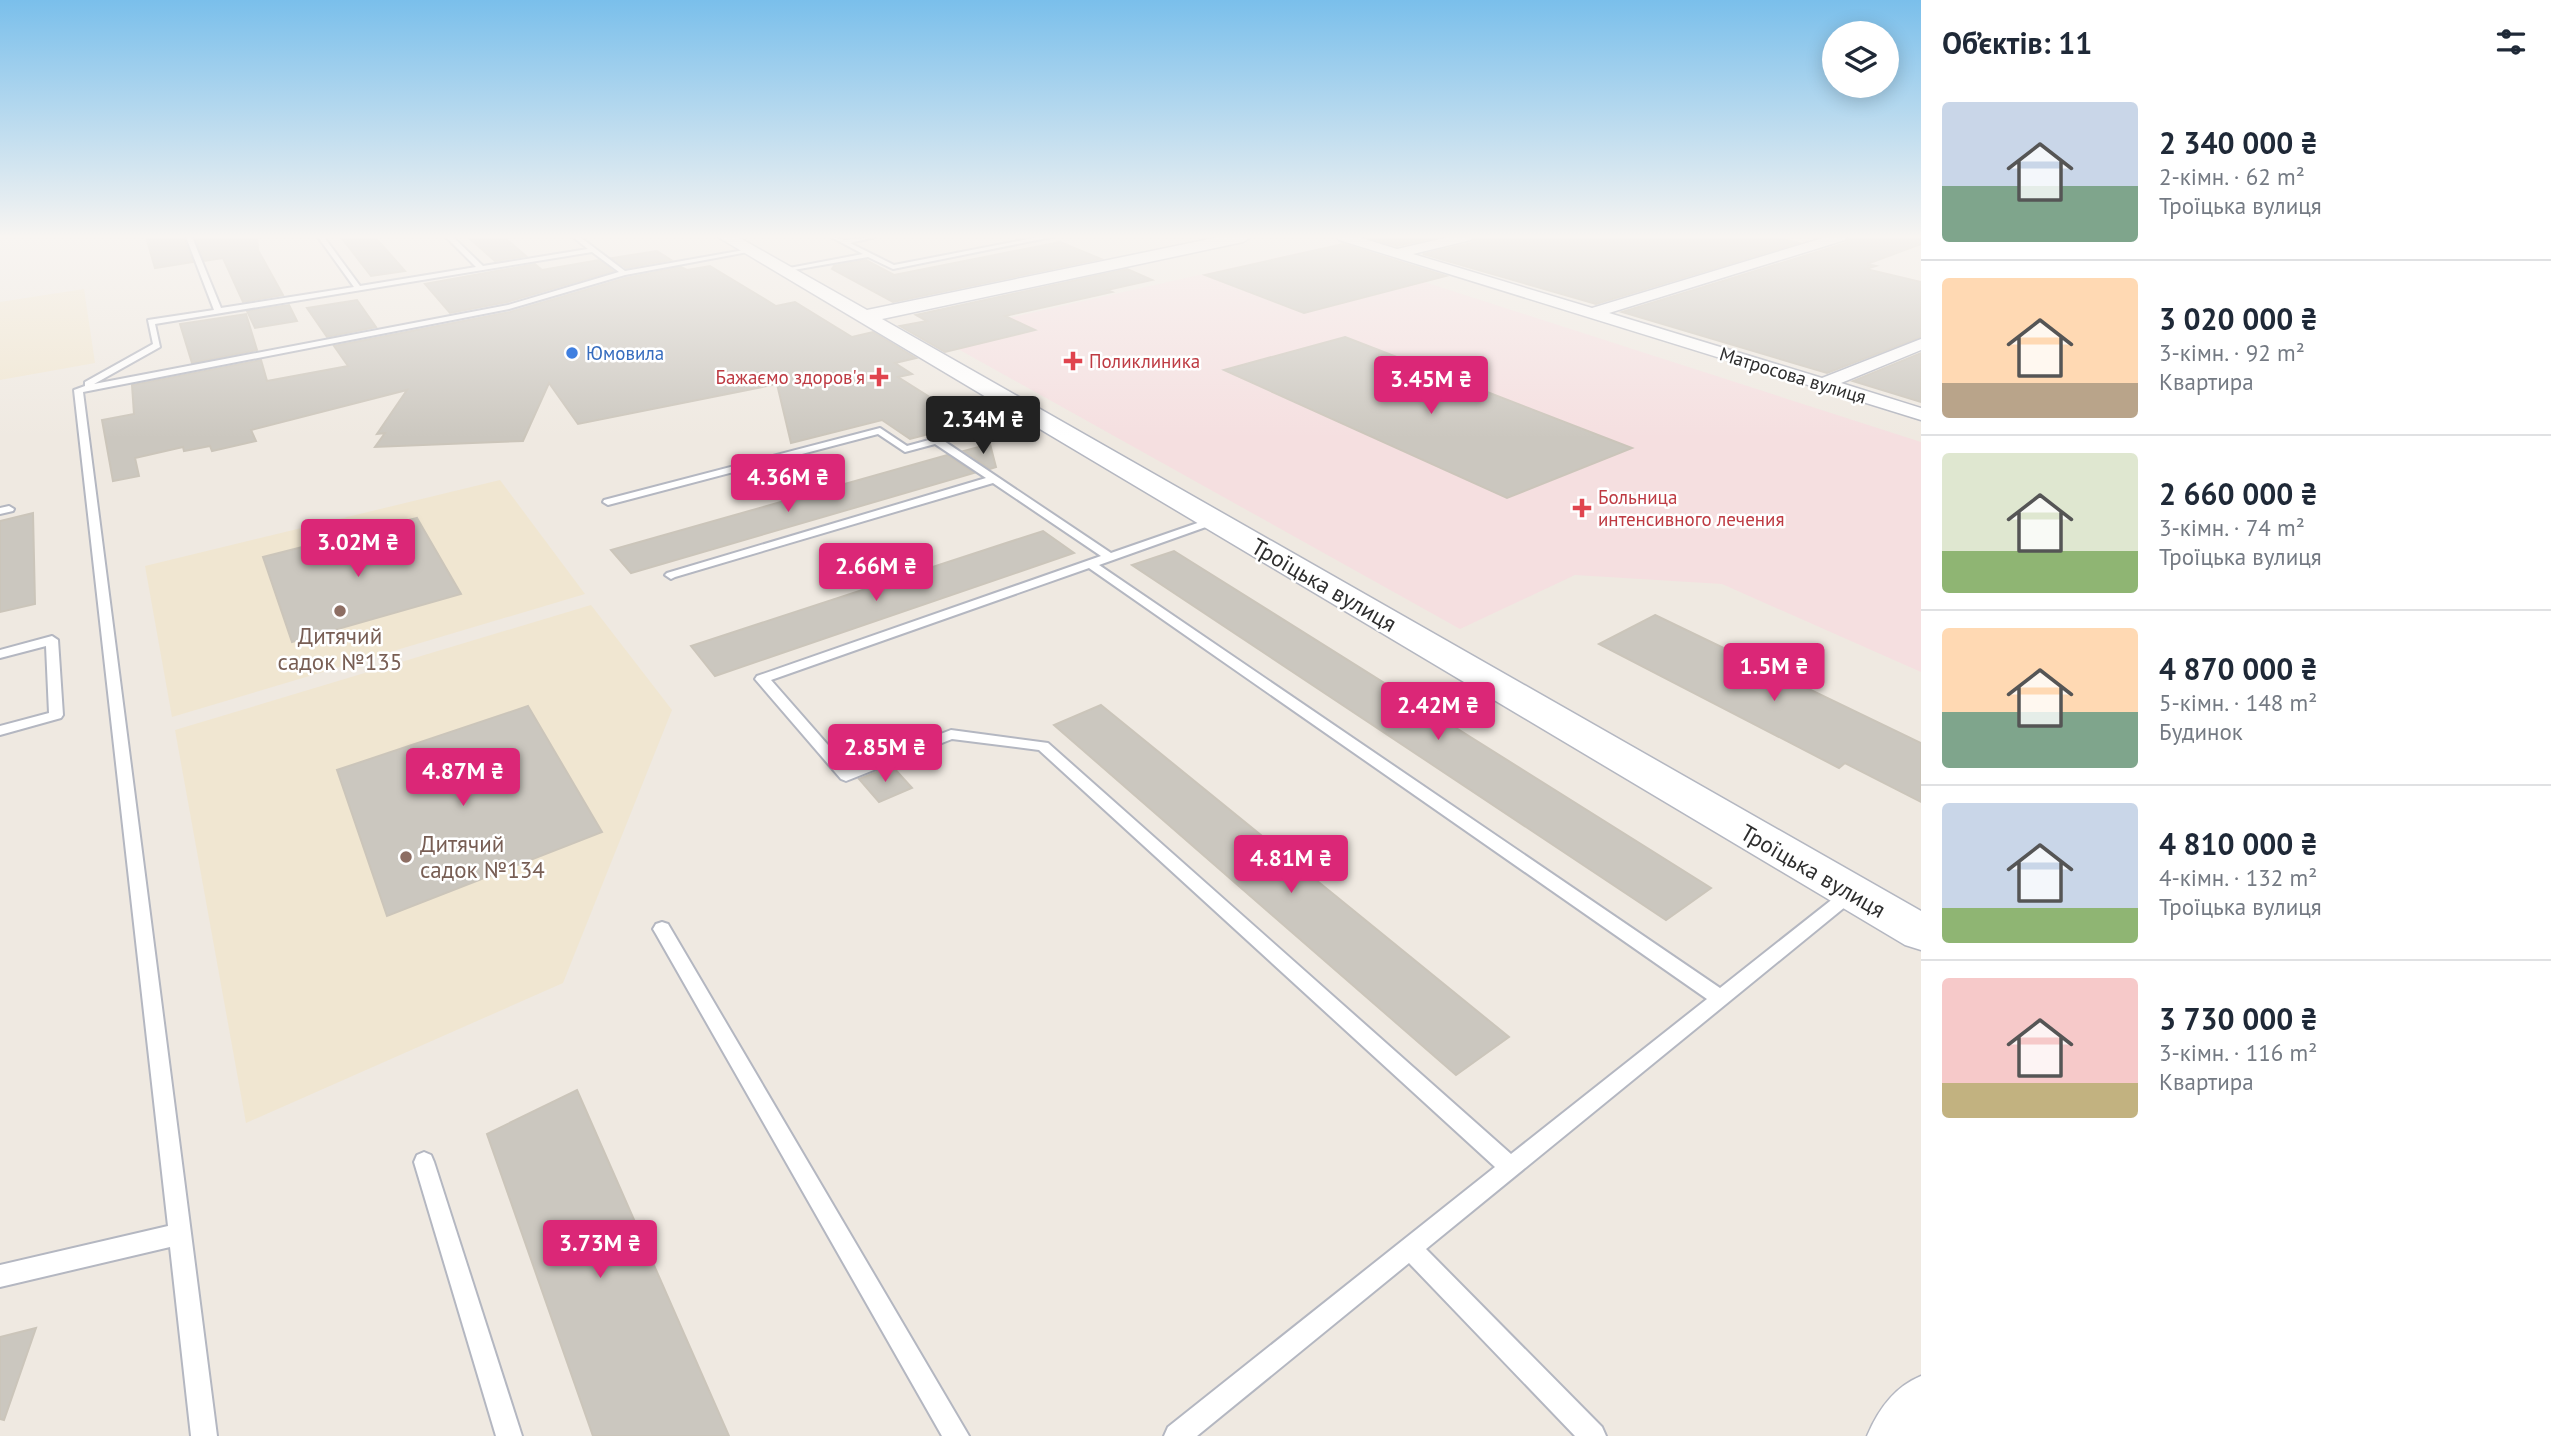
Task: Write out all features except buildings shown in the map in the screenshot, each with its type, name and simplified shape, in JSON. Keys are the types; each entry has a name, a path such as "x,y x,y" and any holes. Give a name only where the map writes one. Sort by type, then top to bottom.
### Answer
{"street":[{"name":"Троїцька вулиця","path":"841,304 1921,933"},
{"path":"863,317 925,304"},
{"name":"Матросова вулиця","path":"1563,304 1921,414"},
{"path":"1592,313 1621,304"},
{"path":"1824,384 1921,344"},
{"path":"1894,1436 1921,1402"}],"lane":[{"path":"215,304 218,311"},
{"path":"78,390 157,345 151,322 261,304"},
{"path":"78,390 519,304"},
{"path":"78,390 204,1436"},
{"path":"608,502 880,431 905,449 1031,415"},
{"path":"936,440 1110,556"},
{"path":"671,575 995,479"},
{"path":"1213,521 762,678 846,776 951,734 1043,746 1510,1167"},
{"path":"1090,564 1720,999"},
{"path":"0,654 52,640 56,715 0,731"},
{"path":"1177,1436 1851,893"},
{"path":"662,929 956,1436"},
{"path":"424,1162 509,1436"},
{"path":"0,1276 180,1234"},
{"path":"1410,1248 1592,1436"}],"shaded area":[{"path":"0,304 86,304 95,363 0,380"},
{"name":"Больница интенсивного лечения","path":"1070,304 1493,304 1921,442 1921,672 1722,584 1575,575 1460,629 933,335"},
{"name":"Дитячий садок №135","path":"500,480 585,594 172,717 145,566"},
{"name":"Дитячий садок №134","path":"591,605 672,710 563,983 246,1123 175,730"}],"place":[{"name":"Юмовила","path":"572,353"},
{"name":"Поликлиника","path":"1073,361"},
{"name":"Бажаємо здоров'я","path":"879,377"},
{"name":"Больница интенсивного лечения","path":"1582,508"},
{"name":"Дитячий садок №135","path":"340,611"},
{"name":"Дитячий садок №134","path":"406,857"}]}
